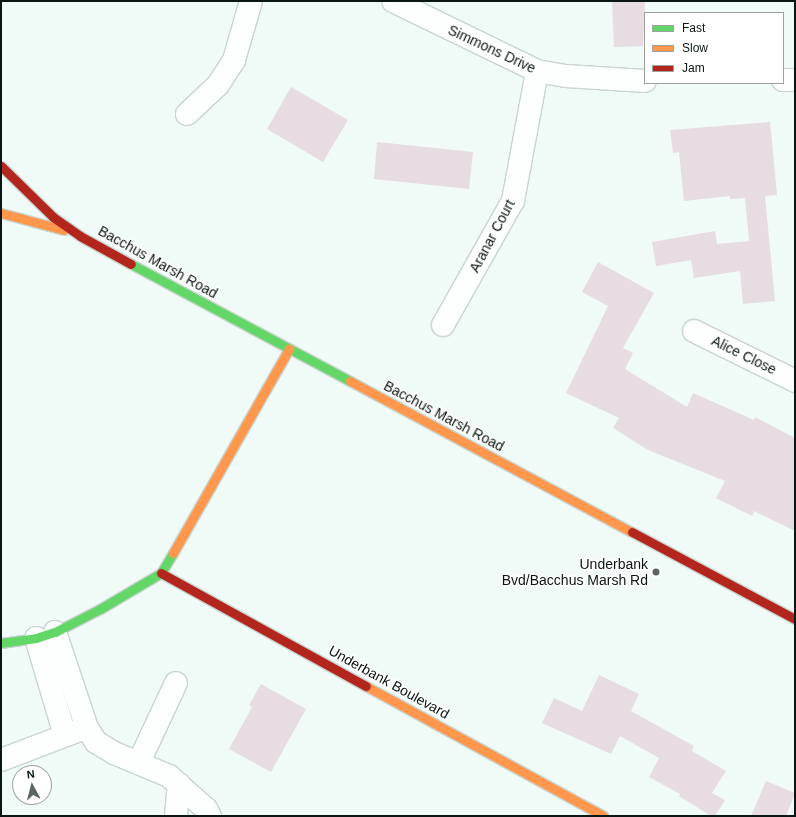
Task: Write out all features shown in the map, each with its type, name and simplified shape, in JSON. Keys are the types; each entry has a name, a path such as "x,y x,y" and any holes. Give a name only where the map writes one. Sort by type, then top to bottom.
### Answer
{"main road":[{"name":"Bacchus Marsh Road","path":"1,166 53,217 80,236 795,619"},
{"name":"Bacchus Marsh Road","path":"1,213 42,223 80,236"},
{"path":"1,643 46,635 100,609 161,573 289,349"},
{"name":"Underbank Boulevard","path":"161,573 603,816"}],"street":[{"path":"187,114 218,85 234,60 251,1"},
{"name":"Simmons Drive","path":"393,1 537,71 566,76 644,81"},
{"name":"Aranar Court","path":"443,325 512,201 537,71"},
{"path":"784,80 795,80"},
{"name":"Alice Close","path":"694,331 795,380"},
{"path":"46,635 87,728 96,742 114,753 139,762 169,776 206,809 210,816"},
{"path":"46,635 65,735"},
{"path":"139,762 176,683"},
{"path":"1,760 87,728"},
{"path":"176,816 179,784"}],"building":[{"path":"612,1 645,1 643,46 614,47"},
{"path":"291,87 348,120 323,162 267,129"},
{"path":"770,122 777,195 765,196 775,301 743,304 740,271 694,278 691,260 656,266 652,242 715,231 717,244 749,241 745,198 730,199 730,196 684,201 679,152 673,153 670,130"},
{"path":"377,142 473,152 469,189 374,179"},
{"path":"598,262 654,293 623,348 633,353 625,369 687,407 693,393 754,420 755,417 795,438 795,531 754,511 752,516 716,498 725,481 648,450 613,428 619,418 566,393 608,306 582,292"},
{"path":"599,675 639,694 631,711 694,746 692,751 726,771 712,793 725,800 715,816 711,816 679,796 680,794 649,777 659,758 620,736 611,754 542,723 554,698 582,711"},
{"path":"261,684 306,709 271,772 229,749 252,707 249,705"},
{"path":"766,781 795,793 786,816 751,816"}],"traffic: fast":[{"path":"131,264 350,381"},
{"path":"1,643 36,638 55,632 100,609 161,573 173,553"}],"traffic: slow":[{"path":"1,213 64,230"},
{"path":"173,553 289,349"},
{"path":"350,381 632,532"},
{"path":"366,686 603,816"}],"traffic: jam":[{"path":"1,166 53,217 80,236 131,264"},
{"path":"632,532 795,619"},
{"path":"161,573 366,686"}],"place":[{"name":"Underbank Bvd/Bacchus Marsh Rd","path":"656,572"}]}
